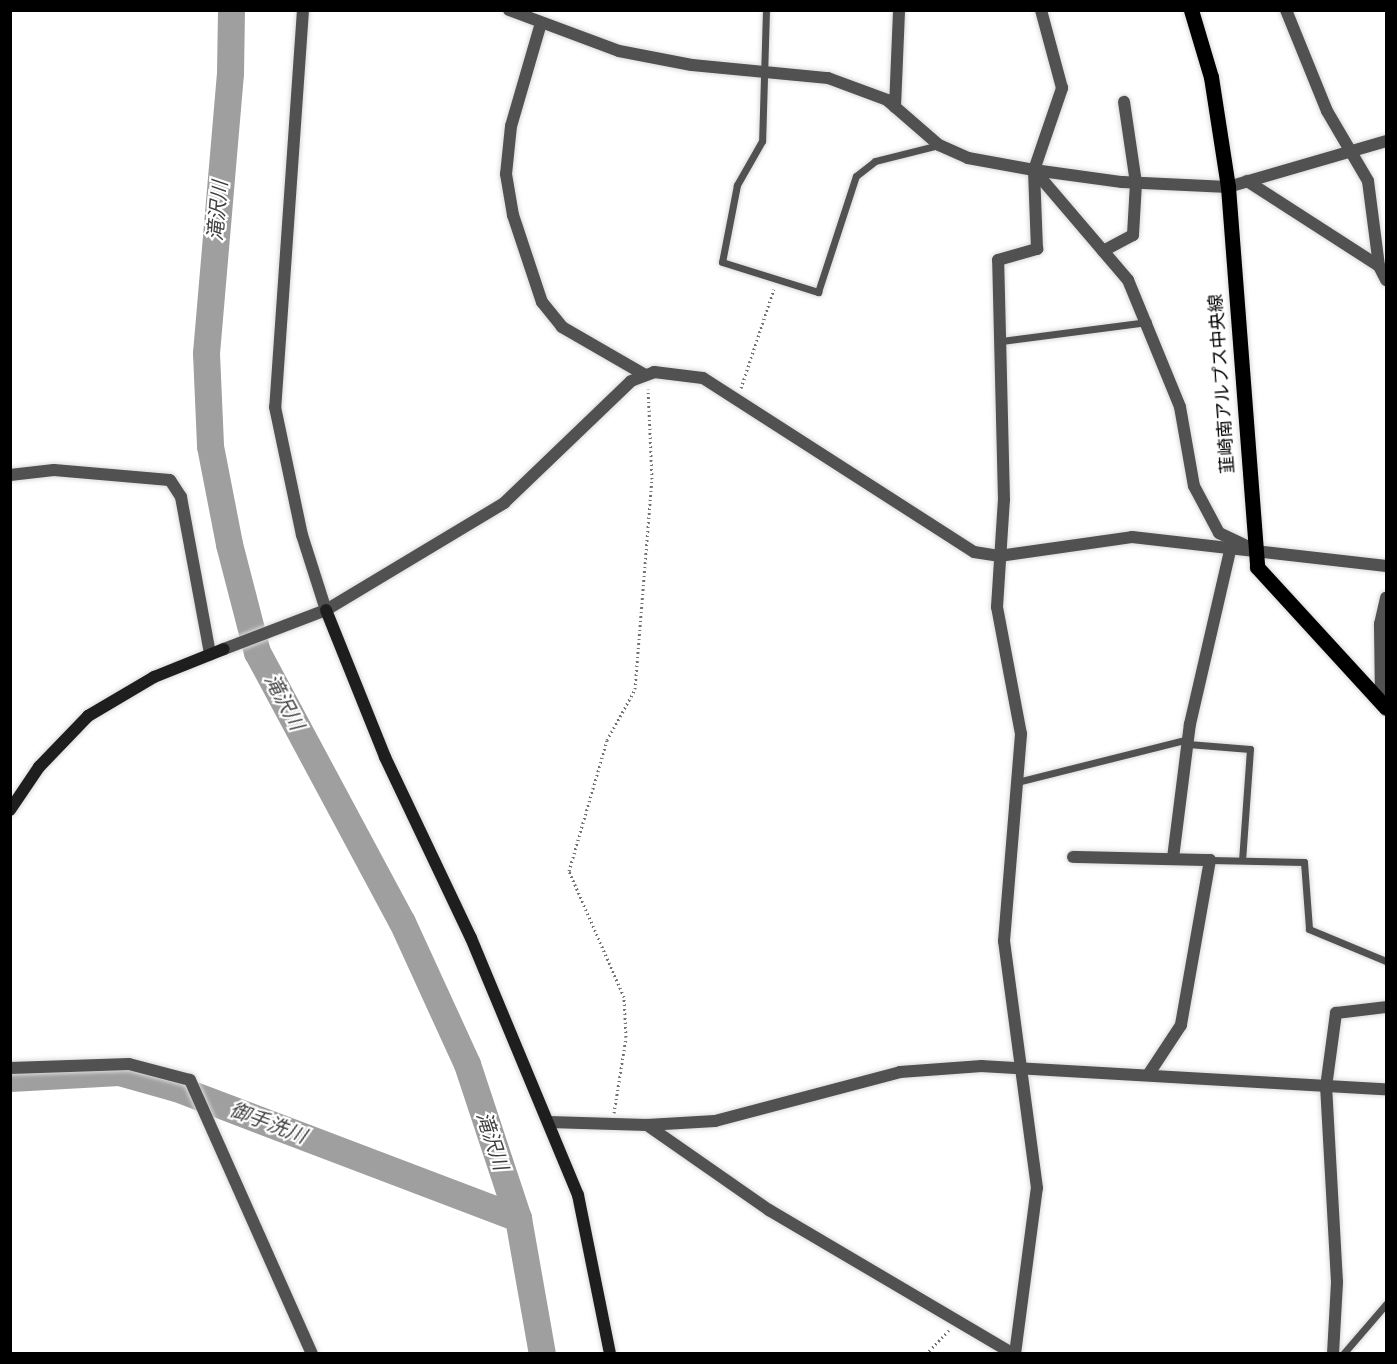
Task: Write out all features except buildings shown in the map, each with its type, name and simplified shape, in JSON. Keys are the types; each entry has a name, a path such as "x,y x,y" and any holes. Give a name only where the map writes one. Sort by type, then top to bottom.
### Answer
{"main road":[{"name":"韮崎南アルプス中央線","path":"1191,10 1211,77 1228,187 1253,550 1270,587 1384,704"}],"street":[{"path":"303,10 275,407 302,535 326,610 385,757 549,1122 578,1195 610,1353"},
{"path":"509,10 523,13 619,51 765,72 828,78 895,107 939,145 968,158 1034,170 1136,183 1228,187 1351,147 1386,141"},
{"path":"895,107 899,10"},
{"path":"647,1125 769,1210 1014,1353 1037,1188 1003,908 1017,782 1019,705 997,607 1004,500 998,260 1036,249 1034,170 1062,88 1041,10"},
{"path":"1286,10 1327,111 1351,147 1368,181 1379,266 1386,280"},
{"path":"541,22 511,126 506,174 519,238 542,302 562,327 645,375"},
{"path":"1103,251 1133,235 1136,183 1124,102"},
{"path":"1034,170 1128,280 1149,322 1180,407 1194,486 1219,532 1253,550"},
{"path":"1247,181 1379,266"},
{"path":"10,810 39,767 88,716 154,676 326,610 504,503 631,381 645,375 678,373 703,378 953,543 999,556 1132,537 1386,566"},
{"path":"10,475 54,470 170,480 182,497 210,654"},
{"path":"1173,858 1188,741 1231,547"},
{"path":"1384,704 1380,624 1386,598"},
{"path":"1073,857 1210,860 1181,1025 1148,1075"},
{"path":"1333,1353 1336,1282 1326,1087 1336,1013 1386,1007"},
{"path":"10,1068 129,1064 190,1080 203,1118 312,1353"},
{"path":"549,1122 647,1125 715,1120 900,1072 1022,1066 1386,1089"}],"lane":[{"path":"766,10 762,141 737,185 722,262 777,281 818,291 856,176 875,161 939,145"},
{"path":"1001,341 1149,322"},
{"path":"1017,782 1188,741 1250,749 1242,860"},
{"path":"1210,860 1304,862 1309,929 1386,961"},
{"path":"1343,1353 1386,1304"}],"path":[{"path":"737,399 777,281"},
{"path":"612,1124 626,1037 624,997 569,871 607,740 635,689 652,479 645,375"},
{"path":"926,1353 959,1320"}],"waterway":[{"name":"滝沢川","path":"231,10 230,73 206,353 210,446 229,544 257,652 402,922 467,1064 518,1218 542,1354"},
{"name":"御手洗川","path":"10,1078 119,1072 176,1088 518,1218"}]}
